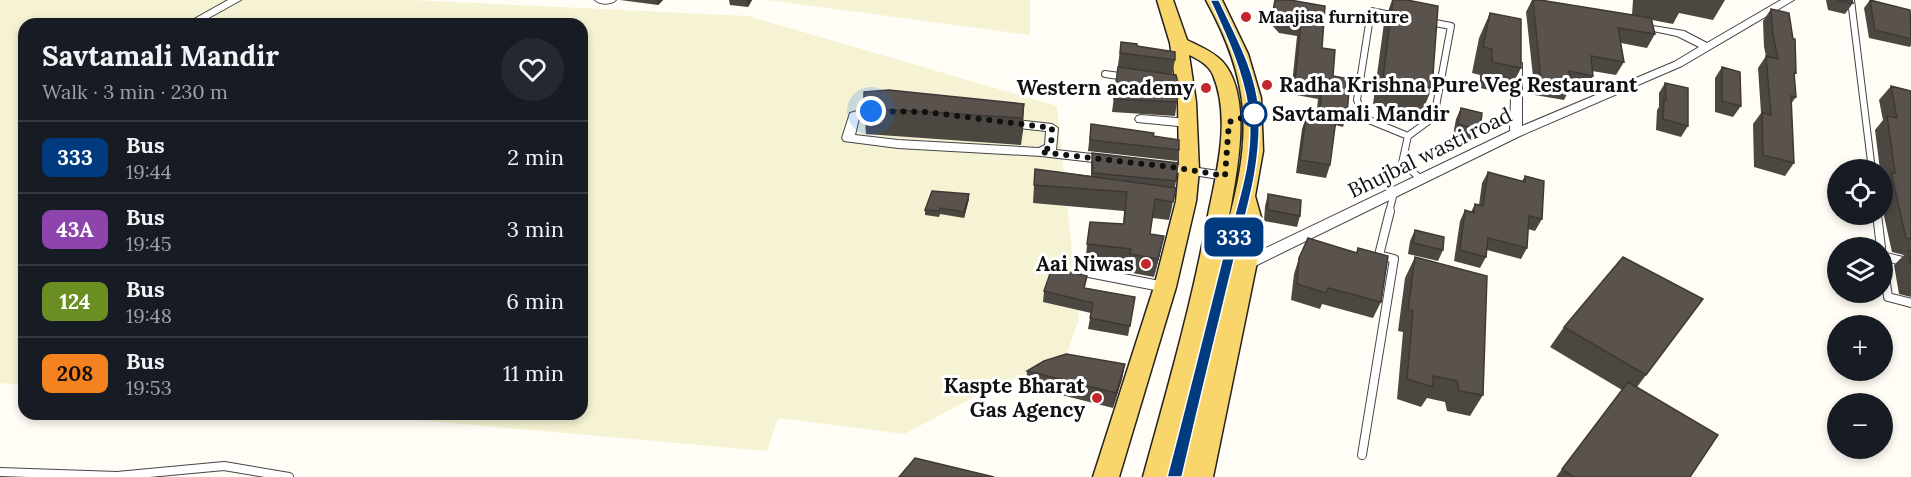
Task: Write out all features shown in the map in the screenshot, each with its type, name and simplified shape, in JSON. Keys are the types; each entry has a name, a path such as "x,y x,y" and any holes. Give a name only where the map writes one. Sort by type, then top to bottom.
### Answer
{"main road":[{"path":"1106,477 1166,287 1180,200 1189,170 1179,43 1165,0"},
{"path":"1156,477 1191,347 1231,254 1254,228 1246,197 1253,157 1254,109 1237,48 1214,0"},
{"path":"1179,43 1213,62 1222,75 1228,105 1229,138 1225,176 1231,254 1200,477"},
{"path":"1174,477 1231,254"}],"street":[{"path":"202,18 236,0"},
{"path":"600,0 611,0"},
{"name":"Bhujbal wasti road","path":"1231,254 1394,193 1516,133 1678,64 1789,0"},
{"path":"1621,22 1680,33 1706,47"},
{"path":"1516,51 1516,133"},
{"path":"1140,119 1183,99"},
{"path":"1041,152 1051,147 1052,128 903,110 871,111 854,116 848,138 898,144 1041,152 1122,161"},
{"path":"1145,164 1225,176"},
{"path":"1088,272 1166,287"}],"lane":[{"path":"1851,0 1871,159"},
{"path":"1405,18 1371,11 1357,100 1364,118 1408,136"},
{"path":"1421,179 1402,163 1408,136 1434,117 1451,26 1428,22"},
{"path":"1105,74 1139,79"},
{"path":"1362,455 1394,260 1379,255 1394,193"},
{"path":"1893,259 1911,263"},
{"path":"1893,298 1911,303"},
{"path":"0,472 117,476 224,466 289,477"}],"shaded area":[{"path":"0,0 413,0 748,16 1057,106 1079,319 1065,359 997,385 904,434 778,418 767,451 417,420 588,420 588,18 18,18 18,384 0,383"},
{"path":"768,0 1030,0 1030,35"}],"building":[{"path":"1275,0 1325,6 1322,48 1335,50 1333,76 1350,79 1347,114 1337,112 1330,165 1300,160 1306,117 1319,119 1322,86 1295,81 1301,23 1282,21 1273,11"},
{"path":"1393,0 1407,0 1438,6 1432,88 1383,78"},
{"path":"1533,0 1651,18 1655,34 1618,28 1624,62 1591,56 1593,76 1569,71 1571,86 1541,81"},
{"path":"1870,0 1910,10 1911,39 1875,30"},
{"path":"1771,9 1789,13 1793,39 1795,39 1796,97 1791,96 1794,163 1763,155 1762,112 1771,115 1766,56 1778,59"},
{"path":"1490,13 1521,19 1521,68 1492,62 1492,49 1483,47"},
{"path":"1121,42 1175,52 1175,60 1120,53"},
{"path":"1118,67 1176,75 1178,83 1158,81 1153,87 1157,92 1178,93 1177,102 1114,99"},
{"path":"1722,67 1740,72 1741,106 1722,101"},
{"path":"1665,83 1688,88 1688,126 1663,119 1664,99 1666,100"},
{"path":"1891,86 1911,91 1911,239 1906,238 1893,181 1893,172 1895,173 1887,116 1897,118"},
{"path":"889,90 1024,104 1022,118 864,108 864,92"},
{"path":"1461,108 1482,113 1480,130 1458,124"},
{"path":"1091,124 1154,133 1153,136 1179,140 1179,150 1090,140"},
{"path":"1092,153 1178,163 1176,181 1093,173"},
{"path":"1035,169 1176,188 1173,202 1155,199 1150,234 1164,236 1158,259 1130,254 1131,249 1087,244 1090,222 1124,224 1127,192 1034,185"},
{"path":"1488,172 1525,182 1525,176 1544,181 1542,219 1529,216 1527,248 1488,238 1486,257 1460,250 1465,210 1474,213 1475,204 1483,206"},
{"path":"932,191 969,194 964,212 940,208 939,211 925,210"},
{"path":"1268,194 1301,200 1300,216 1268,210"},
{"path":"1415,230 1444,237 1443,250 1413,243"},
{"path":"1308,238 1357,253 1358,248 1388,256 1381,302 1328,288 1326,293 1297,284 1299,258"},
{"path":"1415,257 1487,276 1483,395 1459,391 1457,381 1433,376 1433,387 1407,379 1413,311 1408,310"},
{"path":"1623,257 1703,299 1646,375 1564,327"},
{"path":"1052,268 1087,276 1084,288 1135,297 1130,326 1090,318 1093,303 1044,291"},
{"path":"1066,354 1125,364 1116,393 1027,371 1044,361"},
{"path":"1628,382 1718,435 1690,477 1574,477 1562,469"},
{"path":"915,458 994,477 899,477"}],"bus line":[{"name":"333","path":"1174,477 1246,197 1253,157 1254,109 1237,48 1214,0"}],"place":[{"name":"Maajisa furniture","path":"1246,17"},
{"name":"Radha Krishna Pure Veg Restaurant","path":"1267,85"},
{"name":"Western academy","path":"1206,88"},
{"name":"Savtamali Mandir","path":"1254,114"},
{"name":"Aai Niwas","path":"1146,264"},
{"name":"Kaspte Bharat Gas Agency","path":"1097,398"}],"route":[{"path":"871,111 926,112 1052,128 1051,147 1041,152 1179,168 1225,176 1229,122 1254,114"}]}
